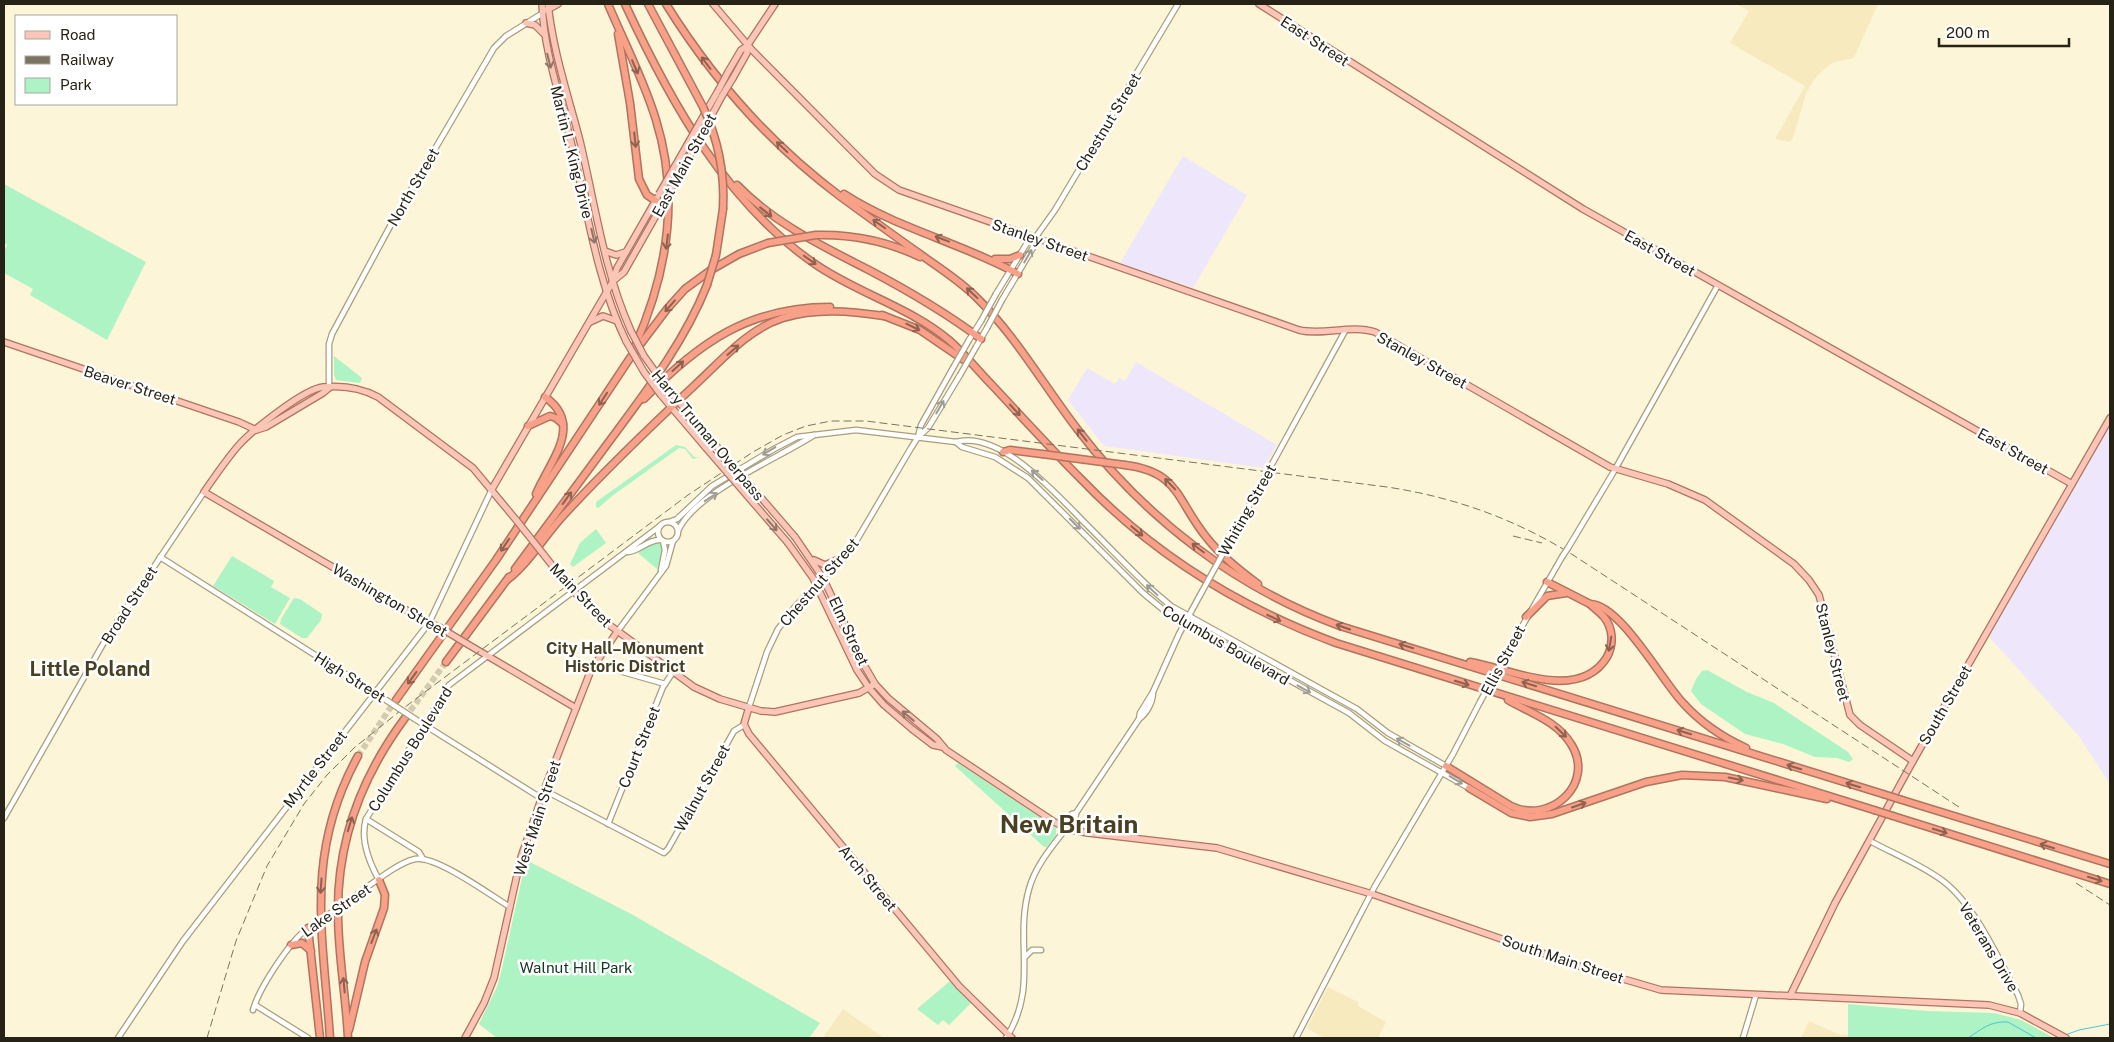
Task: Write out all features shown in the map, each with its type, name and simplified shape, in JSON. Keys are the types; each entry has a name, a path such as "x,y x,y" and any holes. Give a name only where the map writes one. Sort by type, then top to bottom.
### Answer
{"highway":[{"path":"608,4 650,102 658,127 666,165 669,198 668,233 660,280 630,358"},
{"path":"625,4 670,92 718,166 755,212 799,252 837,277 927,324 956,346 1100,499 1159,548 1212,584 1262,612 1311,634 2110,884"},
{"path":"446,662 631,413 687,330 707,285 716,255 723,209 719,154 703,107 648,4"},
{"path":"666,4 698,52 726,88 767,133 804,167 842,197 966,288 995,318 1076,429 1126,486 1190,542 1232,573 1268,594 1340,626 2110,864"},
{"path":"616,23 630,103 638,175 644,190 659,205"},
{"path":"718,166 752,200 780,222 905,290 981,339"},
{"path":"804,167 880,215 989,258 1018,274"},
{"path":"396,700 471,596 630,358 666,309 693,283 729,259 768,243 816,235 850,236 877,241 905,251 938,267"},
{"path":"989,258 1007,260 1020,255"},
{"path":"631,413 689,356 717,337 746,322 782,310 815,307 847,308 884,316 927,334 982,374"},
{"path":"507,580 522,567 564,515 671,407 747,338 778,320 824,311 884,316"},
{"path":"532,505 537,490 561,443 563,435 564,419 560,412 545,397"},
{"path":"528,426 548,416 556,418 563,424"},
{"path":"1003,452 1010,450 1150,470 1168,481 1178,492 1199,528 1215,548 1268,594"},
{"path":"1547,582 1590,604 1601,606 1621,622 1672,692 1694,715 1725,738 1764,757"},
{"path":"1526,617 1548,595 1558,593 1570,594"},
{"path":"1457,661 1474,662 1549,680 1568,681 1583,677 1602,662 1609,652 1612,642 1607,620 1590,604"},
{"path":"1444,769 1511,806 1522,810 1548,809 1560,802 1569,792 1576,780 1578,768 1576,755 1569,741 1550,722 1498,694"},
{"path":"348,1036 338,917 342,854 349,826 363,787 381,753 405,718"},
{"path":"330,1038 320,922 321,874 336,807 358,756"},
{"path":"1470,788 1513,813 1530,817 1546,816 1646,782 1682,775 1724,777 1828,800 1845,801"},
{"path":"348,1036 365,962 384,908 385,895 380,880"},
{"path":"310,927 320,1038"},
{"path":"291,945 302,943 311,951"}],"main road":[{"path":"542,4 546,9 558,4"},
{"name":"Stanley Street","path":"713,4 747,46 872,171 889,184 904,192 1300,330 1369,331 1381,336 1615,469 1668,484 1705,500 1799,569 1812,584 1821,600 1850,714 1860,725 1913,761"},
{"name":"East Main Street","path":"492,489 612,281 626,252 676,180 692,152 722,96 741,50 747,46 774,4"},
{"name":"East Street","path":"1259,4 1575,204 2072,484"},
{"name":"Martin L. King Drive","path":"546,9 544,34 548,57 571,142 606,291"},
{"name":"Martin L. King Drive","path":"546,9 612,281"},
{"path":"526,23 535,25 544,34"},
{"name":"East Main Street","path":"612,281 624,272 659,205 659,194 718,91 730,75"},
{"path":"605,251 616,255 626,252"},
{"name":"Harry Truman Overpass","path":"612,281 630,331 644,356 667,388 795,537 823,578"},
{"name":"Harry Truman Overpass","path":"606,291 617,321 641,369 671,407 788,543 805,565 816,584"},
{"path":"588,323 603,316 617,321"},
{"name":"Beaver Street","path":"4,342 239,422 256,430"},
{"name":"Main Street","path":"256,430 264,421 305,395 322,387 356,388 378,397 469,464 492,489 574,592 617,632 703,692 762,712 778,712 859,693 875,684"},
{"name":"South Street","path":"1790,996 1835,903 1913,761 2110,418"},
{"name":"Broad Street","path":"204,492 233,451 256,430"},
{"name":"Washington Street","path":"204,492 470,644 576,708"},
{"path":"809,556 824,565 841,558"},
{"name":"Elm Street","path":"823,578 860,657 875,684 930,738"},
{"name":"Elm Street","path":"816,584 847,649 869,688 890,710 930,738"},
{"name":"West Main Street","path":"465,1038 494,978 524,845 541,798 595,664 617,632"},
{"path":"847,649 860,657"},
{"path":"890,710 895,705"},
{"path":"744,725 749,708"},
{"name":"Arch Street","path":"744,725 752,738 959,986 1009,1037"},
{"name":"South Main Street","path":"930,738 1066,828 1091,834 1210,846 1372,894 1576,965 1654,988 1668,991 1983,1005 2005,1008 2020,1013 2066,1038"}],"street":[{"name":"Chestnut Street","path":"749,708 766,653 774,636 791,611 823,578 864,530 918,437 928,428 960,375 1034,246 1036,238 1055,210 1178,4"},
{"name":"North Street","path":"328,388 331,336 370,262 491,54 504,37 546,9"},
{"name":"Chestnut Street","path":"918,437 920,426 996,294 1027,243 1036,238"},
{"name":"Ellis Street","path":"1296,1038 1372,894 1444,769 1526,617 1615,469 1718,285"},
{"name":"Whiting Street","path":"1009,1037 1023,999 1025,910 1030,886 1040,864 1066,828 1075,820 1076,813 1139,718 1147,710 1153,698 1153,692 1188,616 1345,331"},
{"name":"Columbus Boulevard","path":"669,522 677,519 700,495 717,483 797,437 853,430 956,442 964,440 976,442 1003,452 1036,474 1151,589 1168,603 1188,616 1362,712 1388,733 1470,788"},
{"name":"Columbus Boulevard","path":"678,531 684,519 692,510 774,456 814,435"},
{"name":"Columbus Boulevard","path":"956,442 962,446 998,458 1029,479 1150,599 1185,623 1356,718 1385,741 1444,769"},
{"path":"998,458 1003,452"},
{"path":"717,483 724,488"},
{"name":"Myrtle Street","path":"118,1038 180,944 430,622 492,489"},
{"name":"Broad Street","path":"4,818 107,637 204,492"},
{"path":"617,632 667,564 670,548 677,537 678,531 675,525 669,522 660,526 658,534 665,550 662,570"},
{"name":"Columbus Boulevard","path":"380,880 365,844 366,819 449,685 628,552 660,526"},
{"name":"Columbus Boulevard","path":"628,552 634,551 653,540 662,541"},
{"path":"662,541 673,541"},
{"name":"High Street","path":"160,558 541,798"},
{"path":"595,664 665,684"},
{"name":"Court Street","path":"608,824 665,684 673,672"},
{"path":"1333,705 1337,698"},
{"name":"Walnut Street","path":"608,824 664,853 734,731 744,725"},
{"path":"544,790 608,824"},
{"path":"366,819 419,852 423,859 438,863 510,907"},
{"name":"Veterans Drive","path":"1870,841 1938,878 1960,897 2018,995 2021,1004 2020,1013"},
{"name":"Lake Street","path":"308,1038 254,1008 291,945 310,927 349,900 408,862 423,859"},
{"path":"1025,958 1031,951 1041,950"},
{"path":"1743,1038 1756,995"}],"shaded area":[{"path":"1736,4 1878,4 1854,58 1834,62 1813,81 1806,94 1793,138 1790,142 1775,139 1805,86 1730,43 1749,11"},
{"path":"1183,156 1247,195 1193,288 1120,263"},
{"path":"1136,362 1277,445 1264,468 1104,446 1068,400 1087,368 1115,384 1119,378 1125,381"},
{"path":"2110,426 2110,784 2078,735 1989,637"},
{"path":"1328,987 1358,1002 1358,1006 1386,1022 1378,1038 1324,1038 1307,1028"},
{"path":"843,1009 884,1038 823,1038"},
{"path":"1809,1021 1838,1034 1848,1035 1848,1038 1801,1038"}],"green space":[{"path":"4,184 146,262 107,340 30,295 33,289 4,273 4,251 7,245 4,243"},
{"path":"334,356 362,378 360,383 336,380 334,375"},
{"path":"676,445 685,447 694,457 699,457 693,459 685,449 679,448 598,508 596,507 596,502"},
{"path":"596,529 606,543 573,567 570,564 580,543"},
{"path":"657,541 661,544 663,551 657,569 638,553 651,543"},
{"path":"232,556 274,581 271,587 290,598 275,624 213,586"},
{"path":"294,598 300,599 322,614 321,620 307,638 302,638 280,624"},
{"path":"1707,670 1747,692 1774,703 1848,752 1853,759 1849,762 1837,758 1815,757 1783,744 1745,734 1701,704 1691,691 1702,671"},
{"path":"958,763 1056,828 1056,835 1047,847 1044,847 955,766"},
{"name":"Walnut Hill Park","path":"526,860 633,915 820,1023 809,1038 497,1038 479,1024 497,987"},
{"path":"950,981 971,1003 949,1025 943,1020 938,1025 917,1009"},
{"path":"1848,1004 1927,1011 1994,1013 2021,1020 2054,1038 1848,1038"}],"waterway":[{"path":"1968,1038 1991,1024 2002,1022 2008,1022 2036,1038"},
{"path":"2065,1035 2079,1030 2110,1024"}],"tunnel":[{"path":"405,718 446,662"},
{"path":"358,756 395,701"}],"railway":[{"path":"207,1038 236,941 267,866 304,804 327,775 354,748 405,707 688,495 753,452 783,435 806,426 831,421 866,421 1387,487 1460,503 1506,520 1573,555 1962,809"},
{"path":"1513,536 1542,543"},
{"path":"2076,883 2110,905"}],"district":[{"name":"City Hall–Monument Historic District","path":"625,657"},
{"name":"Little Poland","path":"90,669"},
{"name":"New Britain","path":"1069,824"}]}
